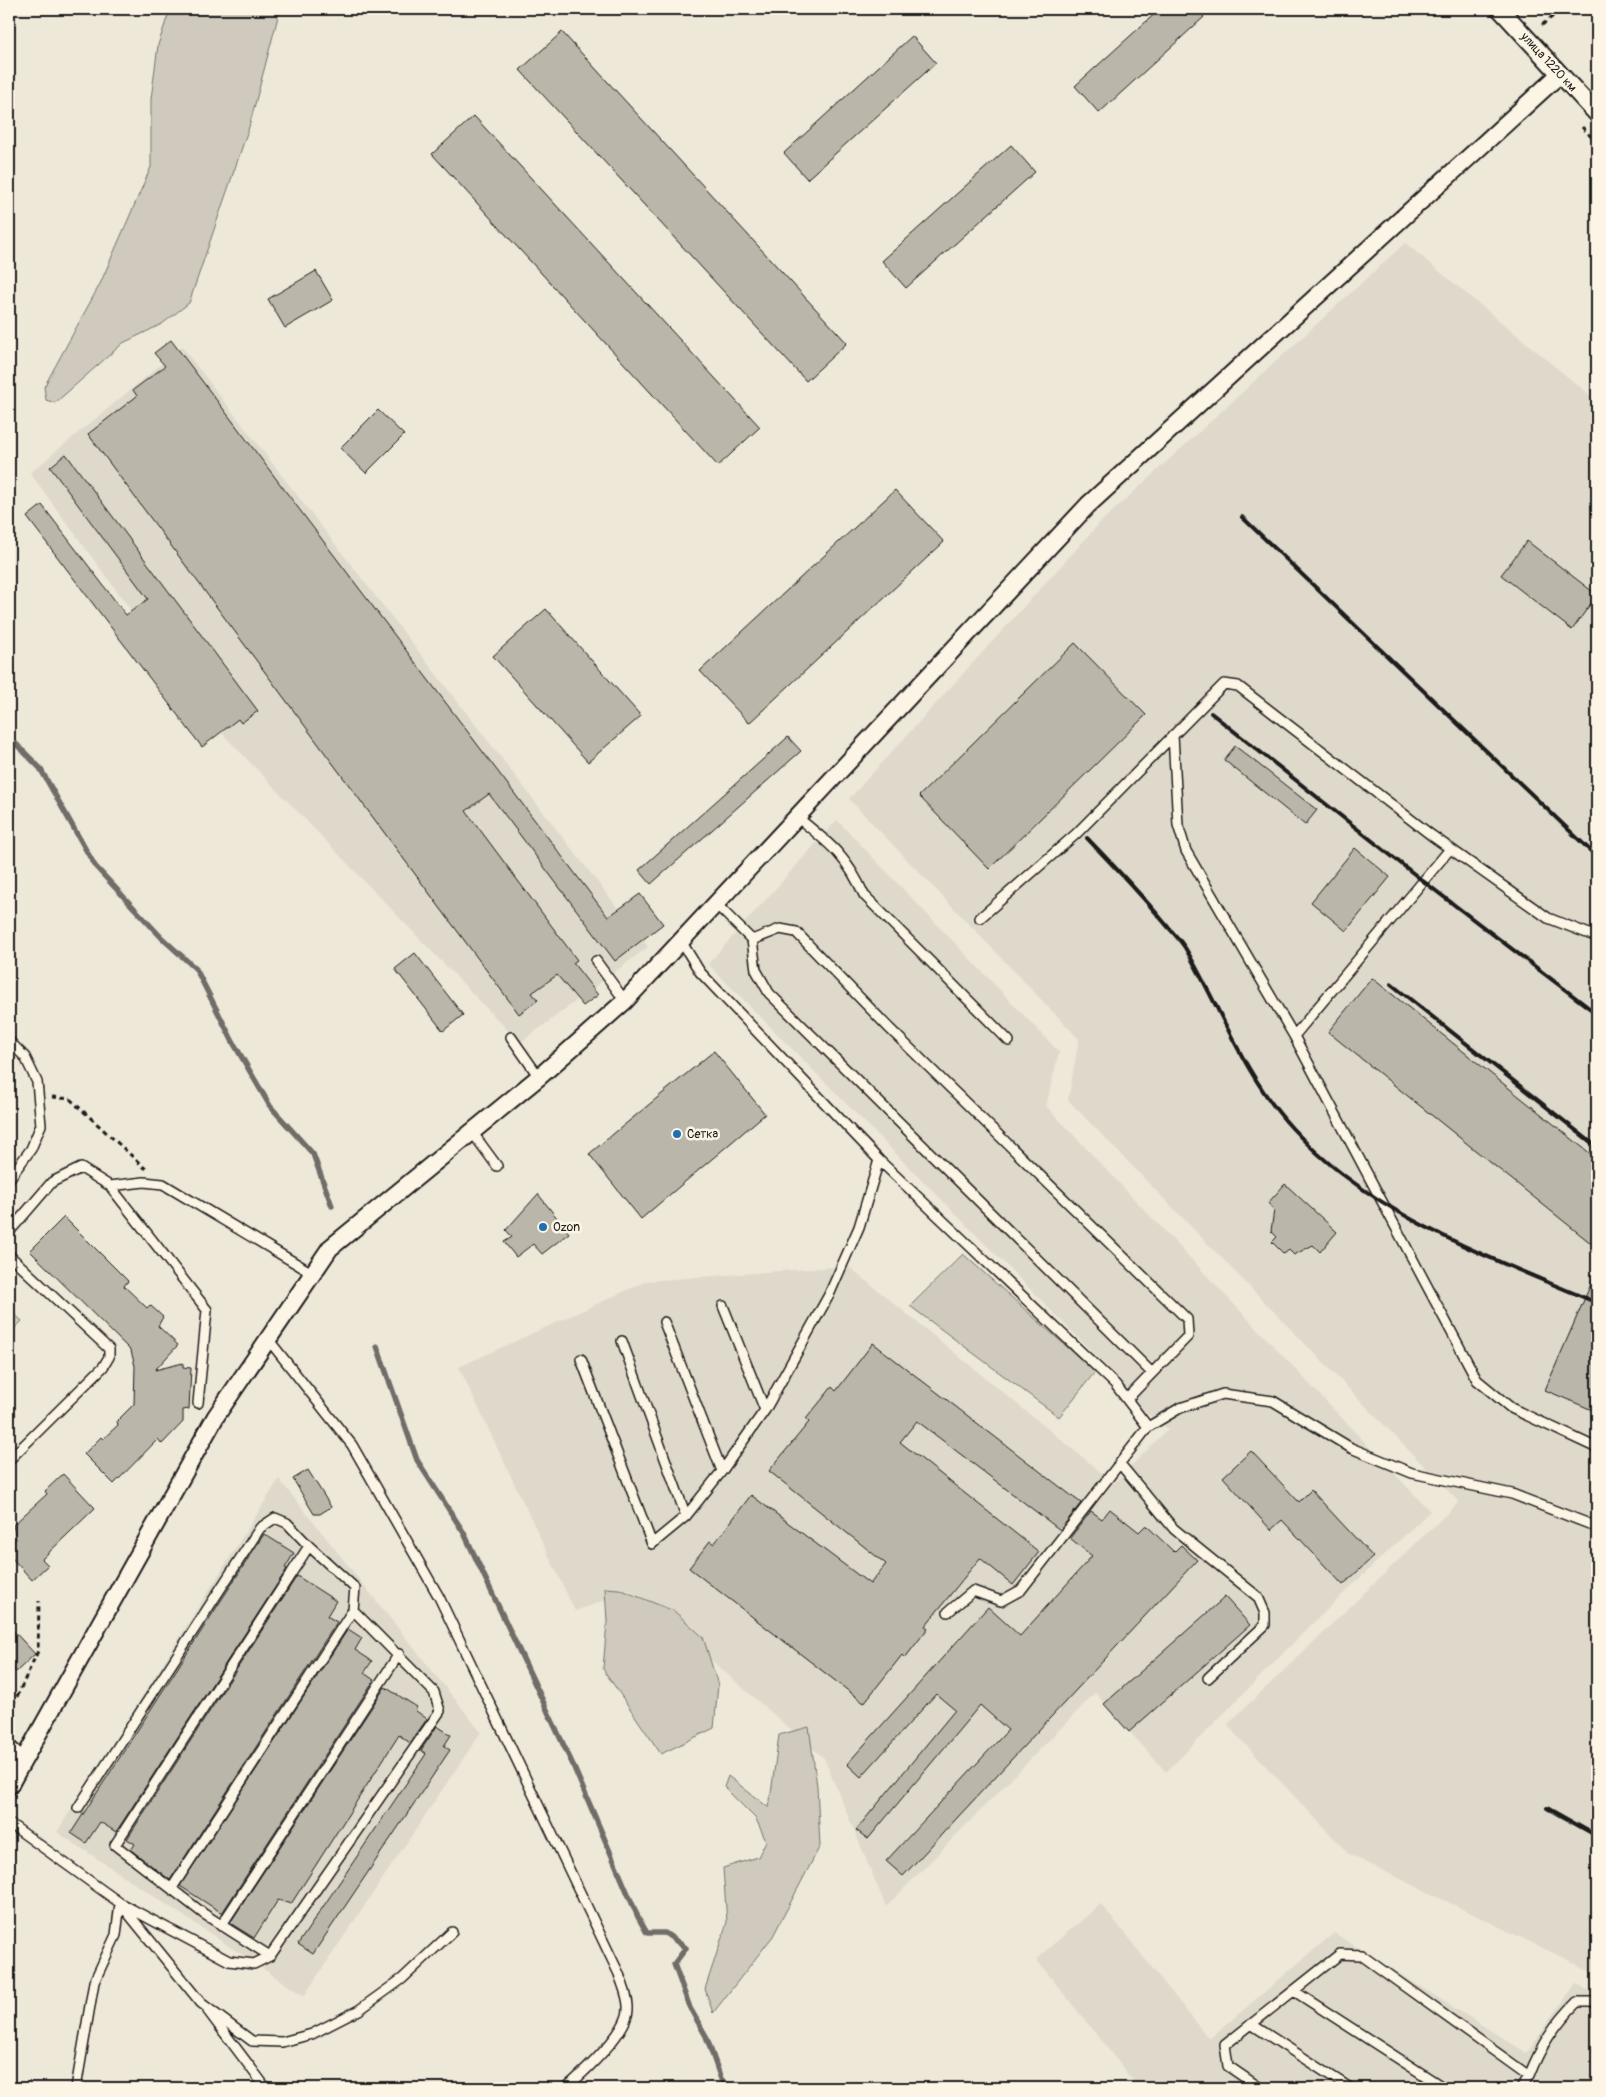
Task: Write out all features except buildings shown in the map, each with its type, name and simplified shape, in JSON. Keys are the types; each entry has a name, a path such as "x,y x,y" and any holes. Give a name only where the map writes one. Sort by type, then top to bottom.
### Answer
{"street":[{"name":"улица 1220 км","path":"1500,9 1597,114"},
{"path":"9,1786 216,1416 330,1248 539,1077 625,1001 1088,505 1560,74"},
{"path":"9,1749 22,1762"}],"lane":[{"path":"980,918 1076,834 1224,684 1238,686 1450,849 1548,918 1597,937"},
{"path":"1173,735 1178,825 1186,851 1294,1036 1477,1380 1511,1408 1597,1448"},
{"path":"798,817 838,851 855,874 864,896 1009,1041"},
{"path":"1294,1036 1450,849"},
{"path":"716,904 752,940 756,970 769,993 1152,1373"},
{"path":"752,940 780,929 796,932 890,1029 1187,1319 1188,1336 1127,1399"},
{"path":"681,941 700,972 879,1160 1116,1384 1148,1427"},
{"path":"596,961 625,1001"},
{"path":"511,1037 539,1077"},
{"path":"9,1041 25,1057 37,1082 41,1125 31,1149 9,1179"},
{"path":"472,1132 497,1166"},
{"path":"581,1359 652,1544 686,1516 722,1471 765,1410 830,1296 859,1227 879,1160"},
{"path":"9,1232 52,1182 81,1168 110,1186 207,1310 198,1403"},
{"path":"110,1186 144,1182 163,1184 312,1273"},
{"path":"9,1254 109,1349 109,1357 103,1367 9,1460"},
{"path":"723,1306 765,1410"},
{"path":"664,1322 722,1471"},
{"path":"268,1339 352,1445 439,1597 619,1974 628,2009 618,2033 588,2068 566,2088"},
{"path":"622,1342 686,1516"},
{"path":"948,1612 973,1591 1001,1601 1021,1590 1121,1465 1148,1427 1180,1408 1223,1394 1273,1401 1350,1448 1412,1473 1512,1494 1597,1527"},
{"path":"1121,1465 1174,1530 1258,1597 1265,1613 1265,1625 1208,1678"},
{"path":"78,1808 260,1528 275,1518 287,1523 355,1588 353,1610 172,1888"},
{"path":"270,1956 221,1926 115,1845 309,1546"},
{"path":"9,1823 120,1903 229,1961 254,1964 270,1956 440,1711 434,1692 399,1654 353,1610"},
{"path":"221,1926 399,1654"},
{"path":"120,1903 201,2003 266,2088"},
{"path":"76,2088 94,1982 116,1935 120,1903"},
{"path":"201,2003 252,2042 282,2042 304,2036 359,2010 402,1979 452,1932"},
{"path":"1260,2088 1228,2066 1225,2045 1340,1954 1361,1955 1529,2076"},
{"path":"1294,1991 1444,2088"},
{"path":"1522,2088 1537,2056 1557,2022 1577,2002 1597,2002"},
{"path":"1251,2024 1350,2088"}],"path":[{"path":"1542,25 1562,9"},
{"path":"1578,122 1597,143"},
{"path":"39,1096 70,1099 163,1184"},
{"path":"13,1705 38,1651 39,1601"}],"shaded area":[{"path":"170,9 280,9 249,127 189,303 162,324 123,343 55,403 46,400 44,387 100,284 151,167 151,99 158,45"},
{"path":"1405,243 1597,401 1597,1977 1576,1964 1349,1854 1227,1725 1459,1502 1068,1100 1079,1039 849,799 1101,522"},
{"path":"182,347 648,947 520,1043 220,731 30,473"},
{"path":"837,820 1059,1052 1046,1106 1430,1511 1310,1626 1166,1772 1095,1693 886,1907 824,1758 631,1591 575,1611 459,1367 647,1281 848,1266 1114,1483 1168,1429 1127,1399 1121,1381 708,964"},
{"path":"963,1254 1095,1372 1059,1417 910,1306"},
{"path":"9,1309 22,1321 9,1334"},
{"path":"279,1479 481,1732 304,1996 57,1832"},
{"path":"605,1588 619,1589 674,1611 703,1637 718,1685 714,1728 661,1754 603,1669 607,1622"},
{"path":"809,1727 817,1786 820,1846 773,1936 713,2013 705,1989 727,1922 723,1868 758,1857 766,1841 756,1819 724,1787 728,1776 769,1808 779,1735"},
{"path":"1101,1904 1209,2039 1334,1933 1527,2053 1576,1983 1597,1996 1597,2088 1139,2088 1036,1959"}],"waterway":[{"path":"9,737 40,768 95,866 162,938 196,969 233,1042 270,1106 313,1154 332,1206"},
{"path":"377,1346 417,1460 464,1533 572,1763 638,1917 647,1933 665,1933 686,1948 674,1964 690,2008 706,2036 721,2079 730,2088"}],"railway":[{"path":"1242,517 1597,857"},
{"path":"1211,713 1423,881 1597,1014"},
{"path":"1087,838 1182,943 1247,1065 1261,1087 1292,1128 1324,1159 1359,1186 1435,1232 1597,1303"},
{"path":"1391,984 1597,1147"},
{"path":"1547,1808 1597,1836"}],"place":[{"name":"Сетка","path":"677,1134"},
{"name":"Ozon","path":"543,1227"}]}
